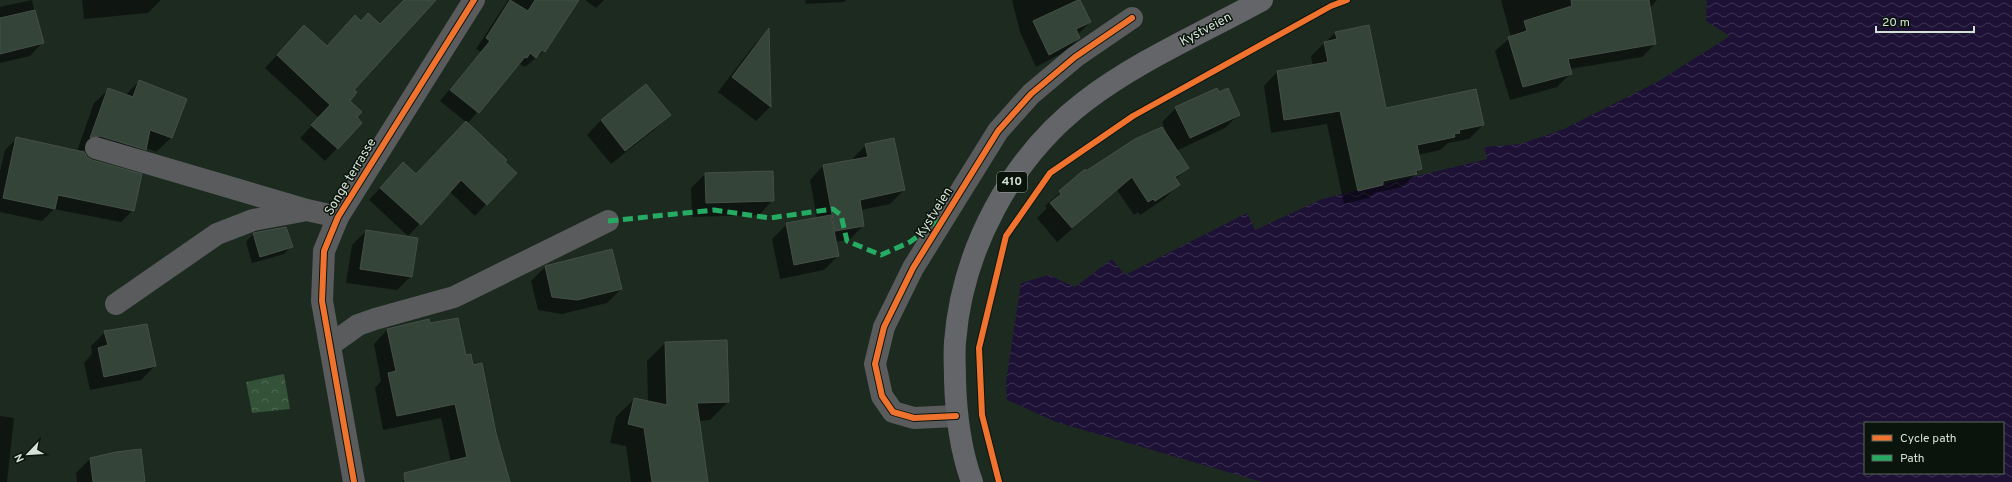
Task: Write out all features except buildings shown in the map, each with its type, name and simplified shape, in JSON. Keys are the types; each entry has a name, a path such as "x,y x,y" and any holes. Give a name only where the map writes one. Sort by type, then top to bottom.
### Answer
{"main road":[{"name":"Kystveien","path":"972,482 956,416 955,342 963,292 972,262 998,201 1026,160 1050,132 1084,102 1122,76 1262,0"}],"street":[{"name":"Songe terrasse","path":"354,482 322,301 324,251 338,217 474,0"},
{"name":"Kystveien","path":"956,416 914,418 893,412 882,396 875,364 884,327 913,268 998,132 1031,94 1075,56 1132,18"},
{"name":"Songe terrasse","path":"96,148 307,210 338,217"},
{"name":"Songe terrasse","path":"116,304 217,234 253,220 307,210"},
{"path":"330,345 358,325 454,297 608,220"}],"green space":[{"path":"284,374 290,409 252,413 246,382"}],"water":[{"path":"1707,0 2012,0 2012,482 1262,482 1056,422 1007,400 1006,382 1021,283 1049,275 1075,287 1112,259 1125,275 1247,213 1255,230 1322,199 1487,159 1484,147 1520,144 1564,129 1659,81 1730,36 1706,21"}],"marked path":[{"path":"608,221 714,210 770,218 833,209 841,215 847,241 881,255 910,242 939,221"}],"cycle path":[{"path":"354,482 322,301 324,251 338,217 474,0"},
{"path":"999,482 982,415 979,348 1006,236 1050,173 1133,116 1331,6 1347,0"},
{"path":"956,416 914,418 893,412 882,396 875,364 884,327 913,268 998,131 1031,94 1075,57 1132,18"}]}
